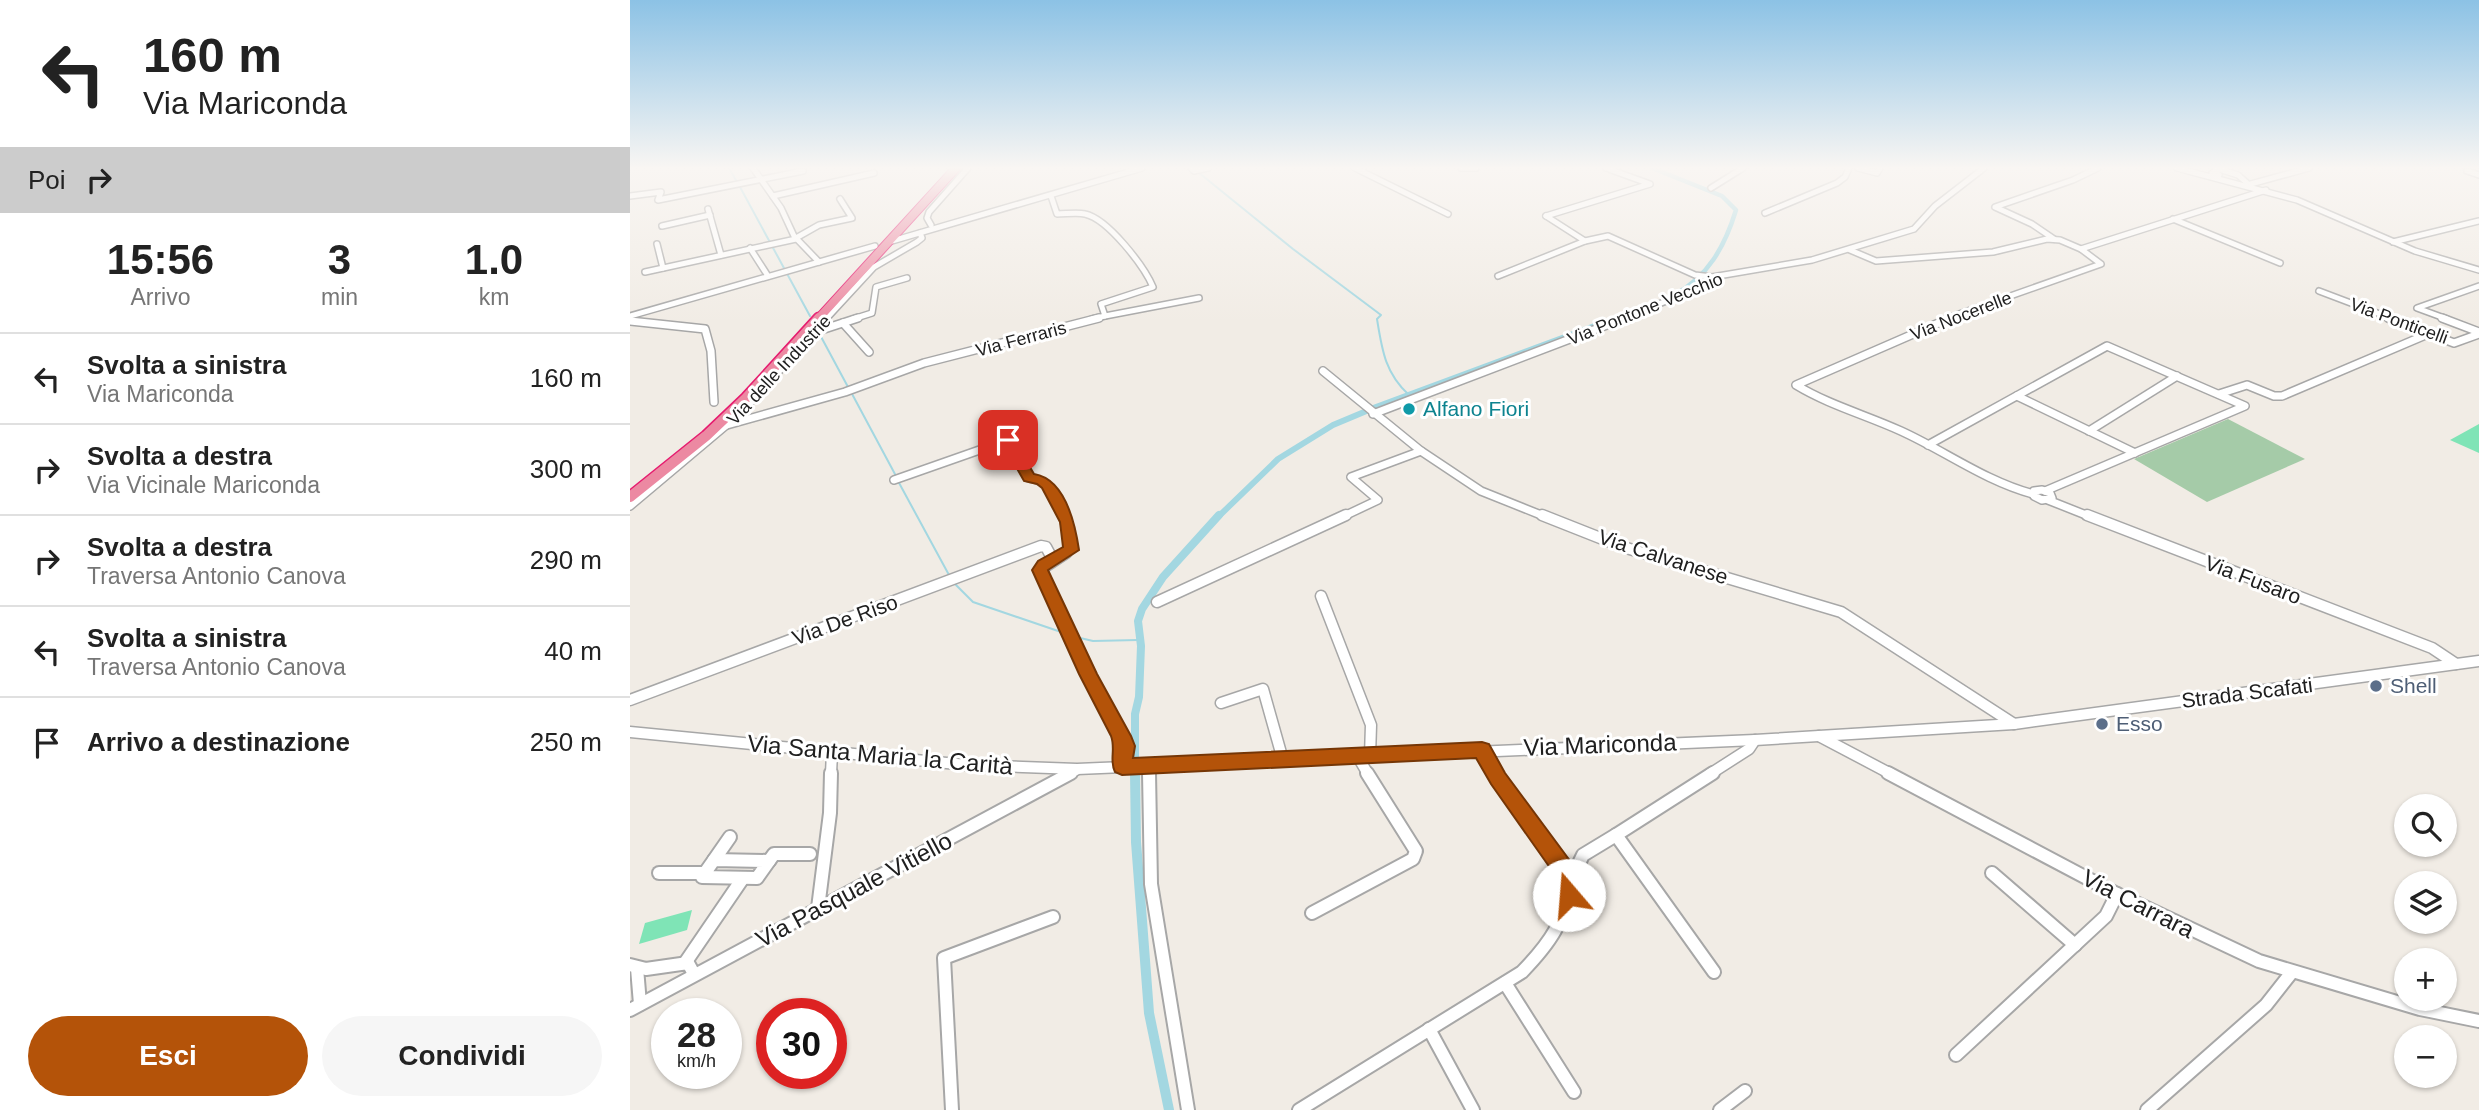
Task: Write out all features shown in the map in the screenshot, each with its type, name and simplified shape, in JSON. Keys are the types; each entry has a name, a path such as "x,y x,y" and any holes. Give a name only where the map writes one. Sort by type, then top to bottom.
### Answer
{"highway":[{"path":"630,491 702,433 739,398 905,220"},
{"path":"630,497 706,436 746,398 906,220"}],"street":[{"path":"662,226 683,220"},
{"path":"711,220 721,255"},
{"path":"786,220 796,238 819,262"},
{"path":"645,272 796,238 819,225 844,220"},
{"path":"927,220 929,228"},
{"path":"892,241 929,228 968,220"},
{"path":"1095,220 1122,244 1154,286 1101,304 1105,316"},
{"path":"1552,220 1585,241"},
{"name":"Via Pontone Vecchio","path":"1371,412 1643,311 1694,290 1710,277 1799,262 1850,250 1913,229 1922,220"},
{"path":"2023,220 2054,239 2081,248 2170,220"},
{"path":"2175,220 2280,262"},
{"path":"2344,220 2393,242 2479,270"},
{"path":"2393,242 2479,221"},
{"name":"Via delle Industrie","path":"630,506 727,425 874,267 887,257 918,243 929,228"},
{"path":"1498,276 1585,241 1608,236 1695,275 1710,277"},
{"path":"1850,250 1876,261 1993,252 2054,239"},
{"path":"657,244 663,268"},
{"path":"630,318 876,246"},
{"path":"750,248 768,276"},
{"name":"Via Nocerelle","path":"1928,445 1887,424 1835,405 1796,385 1941,321 2101,264 2081,248"},
{"path":"814,332 874,311 876,287 907,278"},
{"path":"2479,286 2417,308 2479,333"},
{"name":"Via Ponticelli","path":"2319,291 2454,343 2479,333"},
{"name":"Via Ferraris","path":"727,425 845,392 924,363 1105,316 1199,298"},
{"path":"630,318 705,329 710,344 714,402"},
{"path":"843,323 869,352"},
{"path":"2220,394 2246,385 2281,396 2428,334"},
{"path":"2107,346 2220,394 2244,405 2245,409 2135,453 2046,495 2036,490 2033,494 2021,491 1928,445 2107,346"},
{"name":"Via Calvanese","path":"1323,371 1421,452 1481,491 1691,569 1841,612 2014,723"},
{"path":"2089,431 2177,376"},
{"path":"2017,396 2135,453"},
{"path":"897,479 1008,440 1029,478 1041,480 1048,485 1068,522 1072,547 1040,570 1088,674 1121,736 1125,746 1126,767"},
{"path":"1157,602 1378,499 1351,477 1421,452"},
{"name":"Via Fusaro","path":"2046,495 2432,648 2456,664"},
{"name":"Via De Riso","path":"630,700 1041,546 1046,548 1053,560"},
{"path":"1312,913 1413,859 1416,850 1386,807 1364,756 1371,725 1321,596"},
{"name":"Strada Scafati","path":"2014,723 2479,660"},
{"path":"1221,703 1262,689 1283,760"},
{"name":"Via Mariconda","path":"1126,767 1755,740 2014,723"},
{"name":"Via Santa Maria la Carità","path":"630,732 989,766 1077,769 1126,767"},
{"name":"Via Carrara","path":"1818,736 2198,935 2292,972 2420,1009 2479,1021"},
{"path":"1299,1110 1522,972 1551,941 1569,895 1571,880 1583,855 1749,749 1755,740"},
{"path":"1482,750 1498,779 1571,880"},
{"path":"818,908 830,813 832,752"},
{"path":"1146,766 1151,884 1188,1110"},
{"name":"Via Pasquale Vitiello","path":"636,1002 694,974 1077,769"},
{"path":"1616,835 1714,972"},
{"path":"730,837 702,877 757,878 774,854 810,854"},
{"path":"714,860 769,861"},
{"path":"659,873 705,873"},
{"path":"1992,873 2075,945"},
{"path":"685,963 743,877"},
{"path":"1956,1055 2106,916 2117,894"},
{"path":"952,1110 944,958 1053,917"},
{"path":"636,1002 633,967 663,967 685,963 691,965 694,974"},
{"path":"636,1002 648,977 663,967"},
{"path":"2147,1110 2266,1005 2292,972"},
{"path":"1504,983 1574,1092"},
{"path":"1429,1029 1473,1110"},
{"path":"1720,1110 1745,1091"}],"green space":[{"path":"2228,419 2305,459 2207,502 2134,459"},
{"path":"2479,424 2479,453 2450,440"},
{"path":"692,910 687,930 639,944 645,923"}],"waterway":[{"path":"758,220 810,316"},
{"path":"1257,220 1381,315 1377,319 1386,360 1395,378 1409,395"},
{"path":"1674,295 1706,270 1721,248 1732,220"},
{"path":"1218,517 1278,459 1333,425 1608,321"},
{"path":"819,333 848,387"},
{"path":"851,392 896,476"},
{"path":"898,481 949,575"},
{"path":"1135,773 1135,714 1139,697 1141,646 1138,621 1142,609 1163,577 1219,515"},
{"path":"954,583 973,602 1064,633"},
{"path":"1076,637 1093,641 1138,640"},
{"path":"1135,773 1136,842 1149,1013 1169,1110"}],"place":[{"name":"Alfano Fiori","path":"1409,409"},
{"name":"Shell","path":"2376,686"},
{"name":"Esso","path":"2102,724"}],"route":[{"path":"1008,440 1029,478 1041,480 1048,485 1068,522 1071,550 1040,570 1088,674 1121,736 1125,746 1122,767 1482,750 1498,779 1544,847 1571,880 1569,895"}]}
